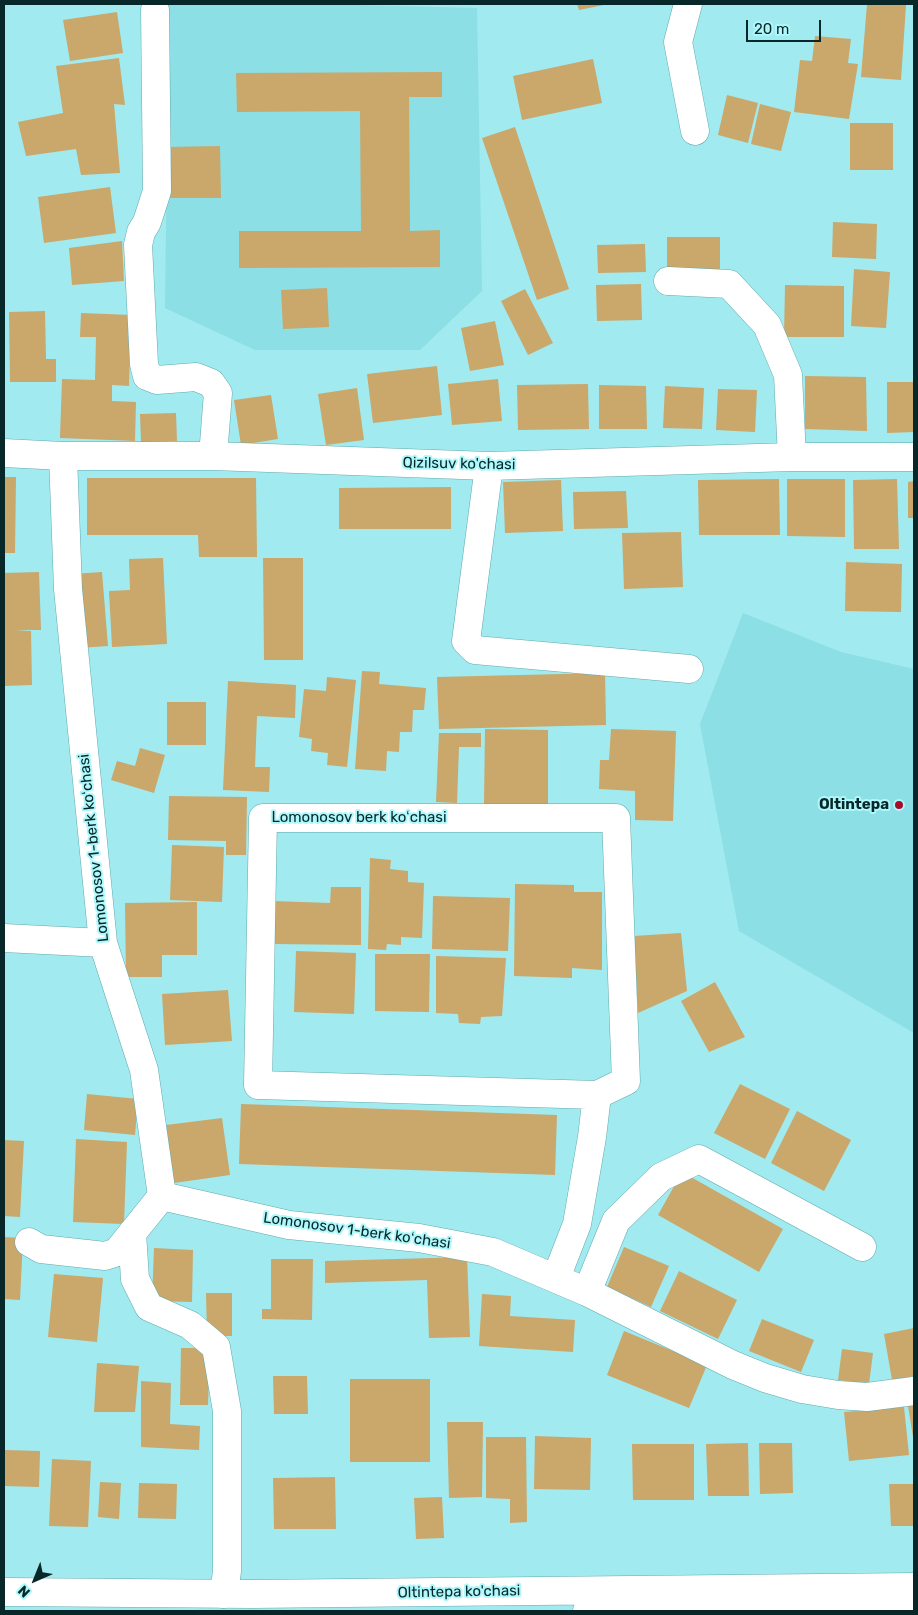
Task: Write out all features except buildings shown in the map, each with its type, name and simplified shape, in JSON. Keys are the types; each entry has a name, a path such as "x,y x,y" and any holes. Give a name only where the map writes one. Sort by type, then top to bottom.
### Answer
{"street":[{"path":"688,4 678,42 696,131"},
{"path":"155,10 156,191 138,245 144,364 147,376 157,380 196,377 211,383 218,394 213,456"},
{"path":"668,281 729,284 767,325 788,375 792,456"},
{"name":"Qizilsuv ko'chasi","path":"4,453 63,456 213,456 489,466 792,456 914,457"},
{"name":"Lomonosov 1-berk koʻchasi","path":"63,456 68,589 103,943 144,1070 162,1196 289,1225 419,1238 493,1252 587,1292 733,1365 765,1378 838,1395 897,1394 914,1391"},
{"path":"489,466 466,641 470,646 475,650 689,669"},
{"name":"Lomonosov berk koʻchasi","path":"263,818 616,818 626,1081 597,1095 258,1085 263,818"},
{"path":"4,938 103,943"},
{"path":"556,1278 577,1224 597,1095"},
{"path":"587,1292 616,1221 661,1177 699,1159 862,1247"},
{"path":"29,1242 41,1249 105,1256 117,1252 162,1196"},
{"path":"132,1233 134,1279 149,1307 190,1325 216,1347 227,1411 226,1571 224,1594"},
{"name":"Oltintepa ko'chasi","path":"4,1592 224,1594 252,1602 914,1587"},
{"path":"587,1611 914,1608"}],"shaded area":[{"path":"169,4 317,4 477,8 482,291 420,350 255,350 165,308"},
{"path":"743,613 841,652 914,669 914,1033 739,931 700,724"}],"place":[{"name":"Oltintepa","path":"899,805"}]}
